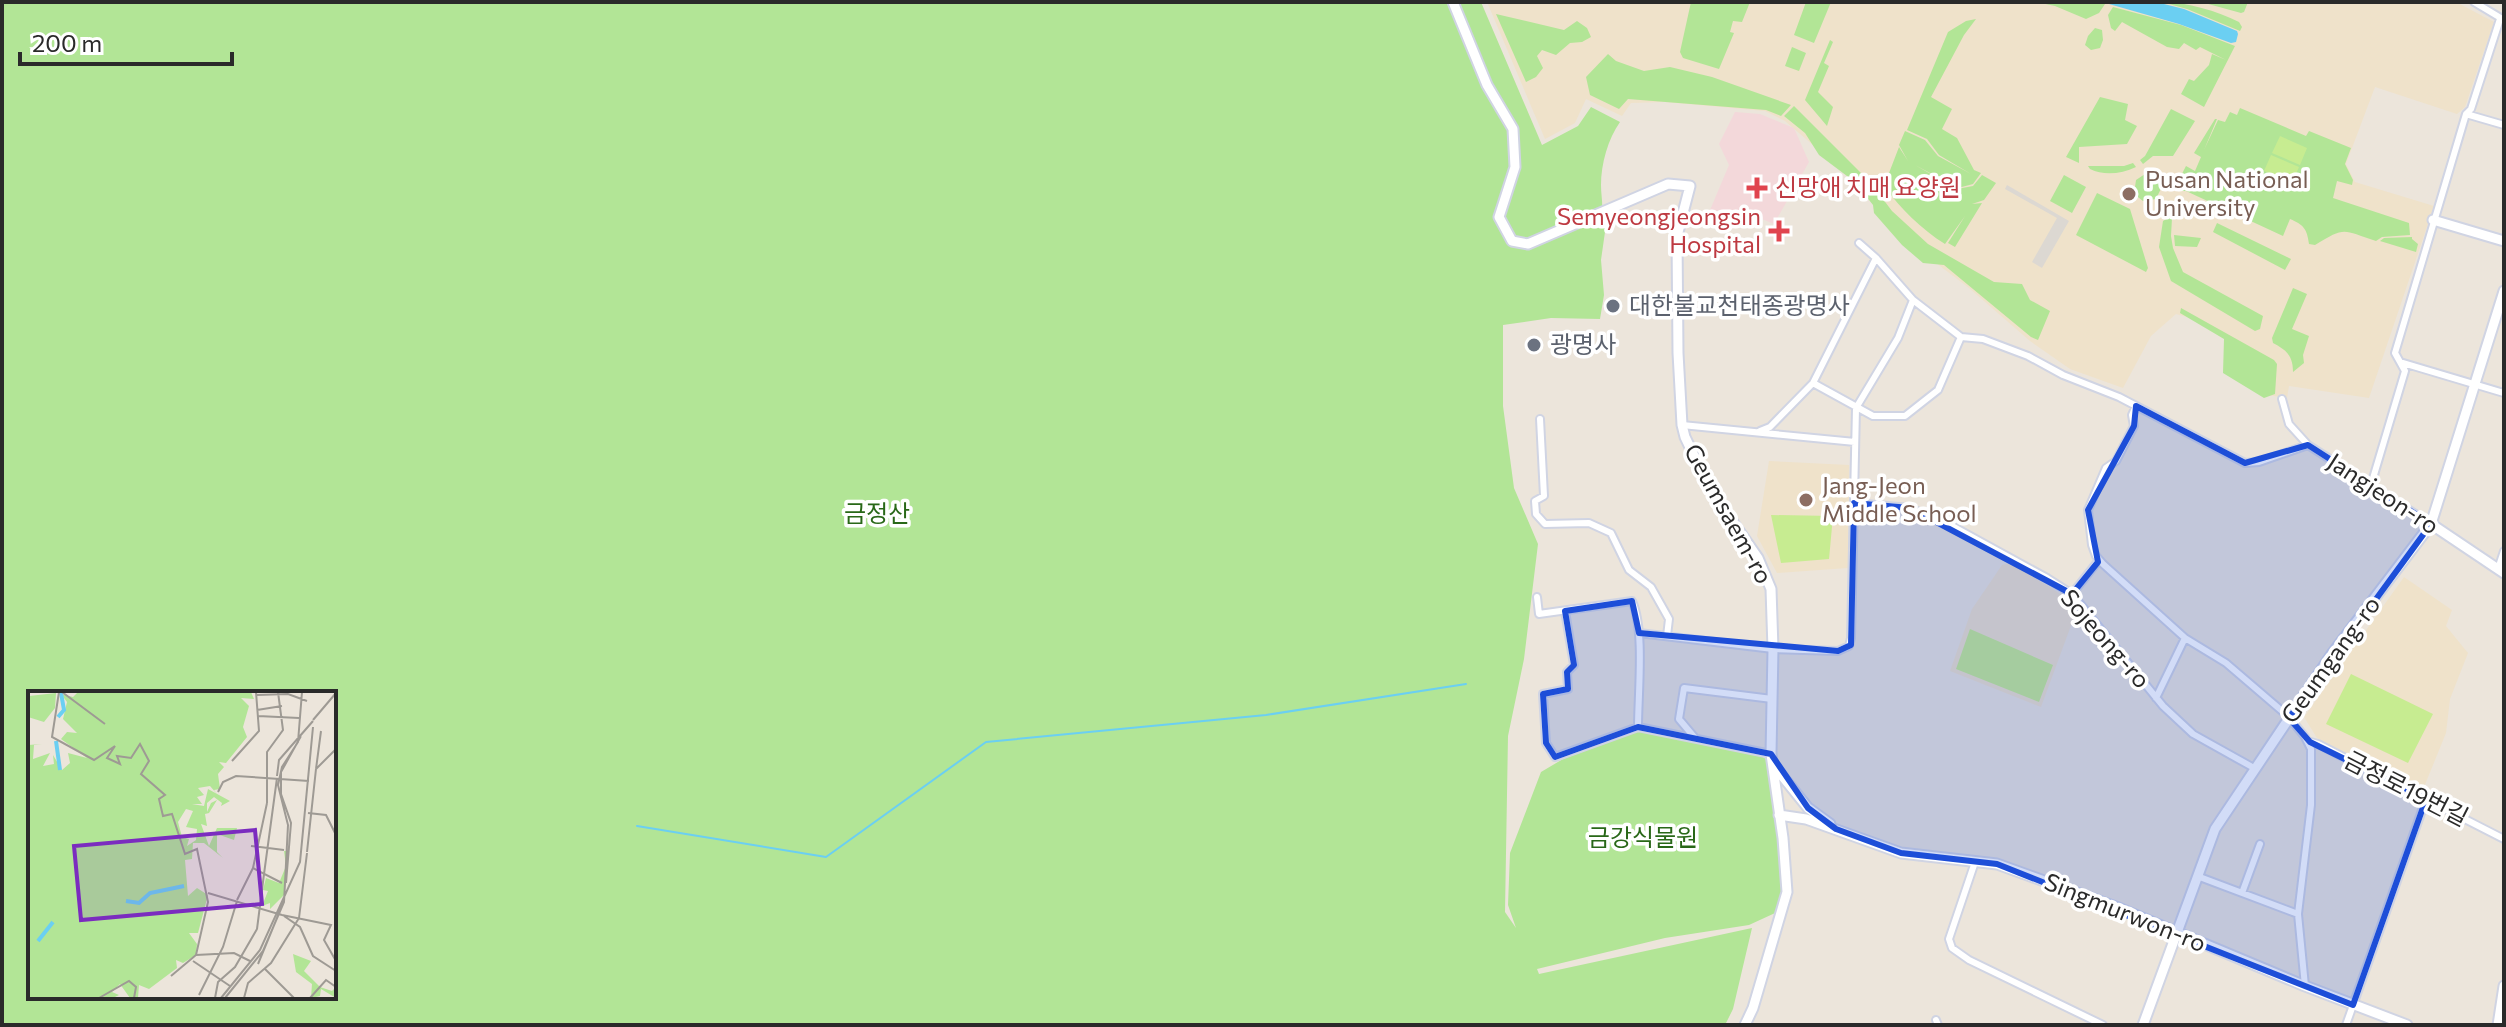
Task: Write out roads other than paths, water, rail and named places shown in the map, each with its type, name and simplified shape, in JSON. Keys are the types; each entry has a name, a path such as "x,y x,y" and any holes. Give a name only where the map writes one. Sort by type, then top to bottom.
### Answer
{"main road":[{"name":"Geumsaem-ro","path":"1453,2 1487,85 1513,129 1515,167 1499,217 1512,241 1528,244 1668,184 1690,186 1677,236 1682,425 1711,491 1758,558 1771,589 1772,759 1787,892 1753,1008 1745,1025"},
{"path":"2433,220 2504,241"},
{"name":"Geumgang-ro","path":"2143,1025 2215,829 2332,654 2431,524 2504,291"},
{"name":"Jangjeon-ro","path":"2431,524 2501,571"},
{"name":"Singmurwon-ro","path":"1772,759 1808,808 1836,829"},
{"name":"Singmurwon-ro","path":"1779,815 1806,819 1901,853 1997,864 2116,907 2176,934 2407,1025"},
{"path":"2498,1025 2504,986"}],"street":[{"path":"2371,485 2405,371 2395,353 2466,114 2471,109 2502,20 2474,2"},
{"path":"2466,114 2504,125"},
{"path":"1859,243 1913,300 1961,337 1983,339 2008,347 2063,375 2136,406 2245,463 2259,462 2308,445"},
{"path":"1760,432 1770,427 1813,383 1876,258"},
{"path":"1639,633 1773,649 1838,651 1849,646 1856,408 1898,338 1913,300"},
{"path":"1813,383 1873,416 1905,416 1938,390 1961,337"},
{"path":"2400,362 2504,393"},
{"name":"Jangjeon-ro","path":"2282,399 2289,424 2308,445 2431,524"},
{"path":"2136,406 2132,415 2134,426 2116,461 2106,468 2088,510 2092,545 2099,560 2185,638 2226,663 2289,717 2311,749 2311,805 2298,914 2305,986"},
{"path":"1540,419 1544,496 1535,501 1536,514 1545,524 1589,523 1611,533 1629,570 1651,587 1669,619 1667,636"},
{"path":"1682,425 1855,442"},
{"name":"Sojeong-ro","path":"1854,503 1910,508 1950,525 2072,594 2163,706 2193,734 2254,768"},
{"path":"2501,571 2504,551"},
{"path":"2072,594 2099,560"},
{"path":"1537,597 1539,614 1632,601 1639,633 1638,727"},
{"path":"1565,611 1574,665 1567,672 1568,689 1543,694 1546,743 1555,757 1638,727 1695,738 1772,759"},
{"path":"2156,698 2185,638"},
{"path":"1695,738 1679,719 1684,688 1772,699"},
{"name":"금정로19번길","path":"2307,741 2504,839"},
{"path":"2346,1025 2426,799"},
{"path":"2242,893 2260,844"},
{"path":"1975,862 1949,939 1952,948 1969,960 2103,1025"},
{"path":"2197,876 2298,914"}],"water":[{"path":"2102,2 2156,2 2184,9 2237,31 2236,42 2231,43"}],"waterway":[{"path":"637,826 826,857 986,742 1266,715 1466,684"}],"place":[{"name":"신망애 치매 요양원","path":"1757,188"},
{"name":"Pusan National University","path":"2129,194"},
{"name":"Semyeongjeongsin Hospital","path":"1779,231"},
{"name":"대한불교천태종광명사","path":"1613,306"},
{"name":"광명사","path":"1534,345"},
{"name":"Jang-Jeon Middle School","path":"1806,500"}],"park label":[{"name":"금정산","path":"877,514"},
{"name":"금강식물원","path":"1643,838"}]}
